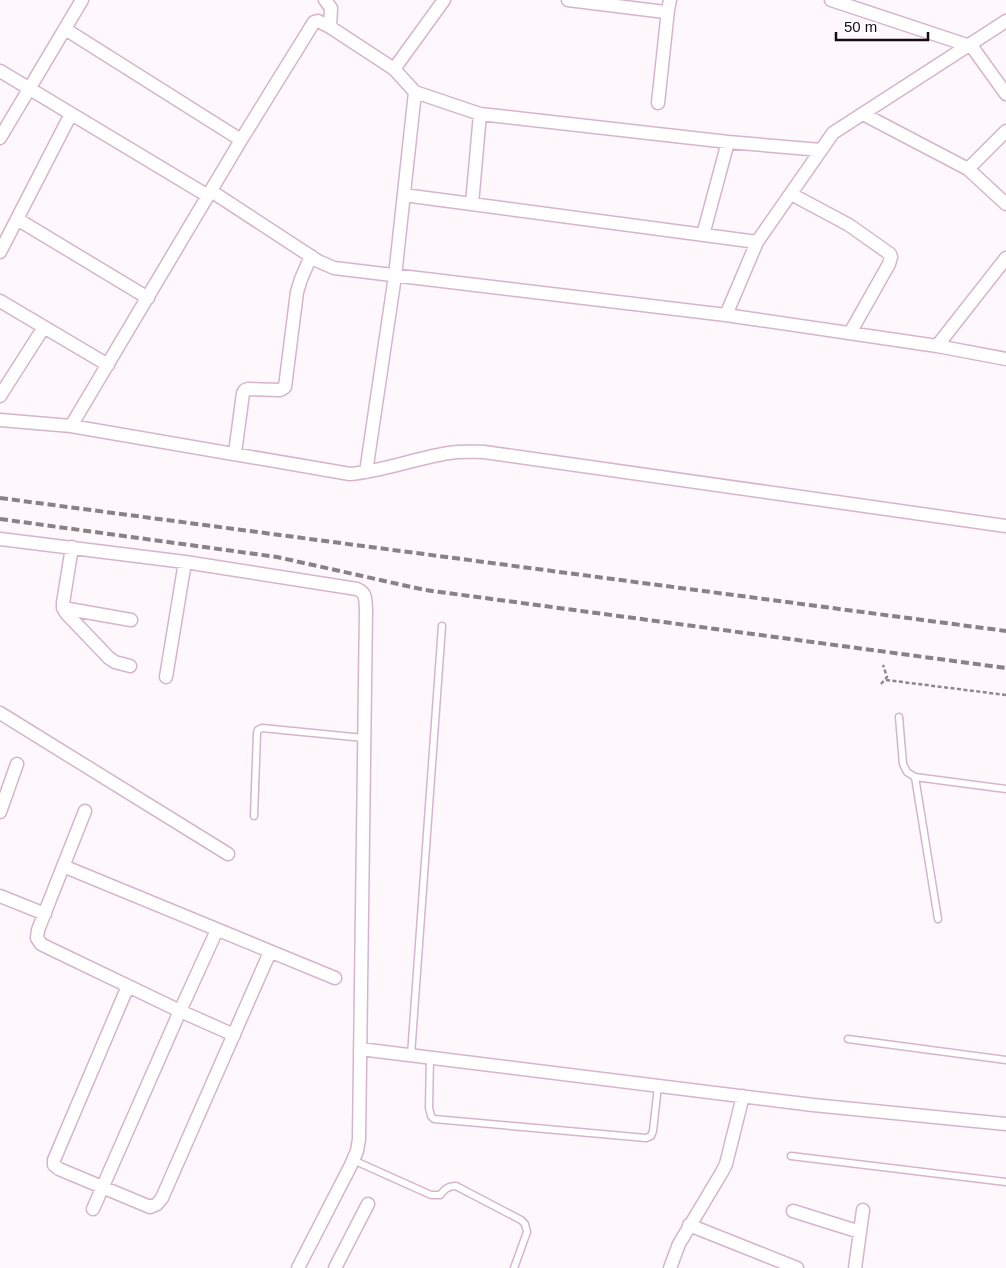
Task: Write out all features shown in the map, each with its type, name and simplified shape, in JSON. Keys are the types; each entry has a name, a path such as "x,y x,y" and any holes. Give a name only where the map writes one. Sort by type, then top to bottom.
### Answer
{"street":[{"path":"325,0 331,8 330,27"},
{"path":"394,69 444,0"},
{"path":"568,0 664,12 669,5"},
{"path":"831,0 968,45 1006,94"},
{"path":"0,138 28,88 65,29 78,1"},
{"path":"658,103 669,5"},
{"path":"71,426 241,140 314,22 318,21 330,27 394,69 414,92 480,114 728,142 821,150"},
{"path":"726,315 757,242 832,133 1006,21"},
{"path":"65,29 241,140"},
{"path":"0,71 209,194 322,264 334,268 726,315 937,346 1006,359"},
{"path":"366,472 395,276 414,92"},
{"path":"0,252 71,114"},
{"path":"472,204 480,114"},
{"path":"863,114 968,169 1006,204"},
{"path":"968,169 1006,131"},
{"path":"703,235 728,142"},
{"path":"791,194 848,225 890,254 889,264 850,333"},
{"path":"404,195 757,242"},
{"path":"17,219 148,298"},
{"path":"235,453 243,393 245,390 248,388 280,390 285,387 297,292 311,256"},
{"path":"937,346 1006,258"},
{"path":"0,301 108,365"},
{"path":"0,396 44,327"},
{"path":"0,420 71,426 350,474 449,453 484,452 1006,526"},
{"path":"0,538 185,562 357,589 362,591 365,596 359,1140 353,1160 298,1268"},
{"path":"72,548 63,608 109,658 115,662 130,666"},
{"path":"166,677 185,562"},
{"path":"63,608 131,620"},
{"path":"0,713 228,854"},
{"path":"0,812 17,764"},
{"path":"85,812 38,930 37,938 41,944 234,1035"},
{"path":"64,866 336,978"},
{"path":"0,896 45,914"},
{"path":"93,1209 217,930"},
{"path":"128,986 54,1160 54,1165 59,1170 150,1207 157,1204 162,1198 270,952"},
{"path":"360,1049 813,1105 1006,1124"},
{"path":"670,1268 689,1225 726,1164 743,1096"},
{"path":"336,1268 368,1204"},
{"path":"854,1268 863,1210"},
{"path":"793,1211 860,1232"},
{"path":"689,1225 797,1268"}],"lane":[{"path":"411,1055 442,626"},
{"path":"899,717 904,764 907,772 915,777 1006,789"},
{"path":"254,816 258,730 262,728 364,738"},
{"path":"915,777 938,919"},
{"path":"848,1039 1006,1060"},
{"path":"430,1058 429,1108 434,1119 646,1138 653,1131 658,1086"},
{"path":"791,1156 1006,1182"},
{"path":"353,1160 431,1195 440,1195 445,1188 456,1186 521,1220 525,1224 527,1232 514,1268"}],"path":[{"path":"882,684 887,677 884,665"},
{"path":"886,680 1006,695"}],"railway":[{"path":"0,498 1006,631"},
{"path":"0,519 277,557 425,590 1006,668"}]}
